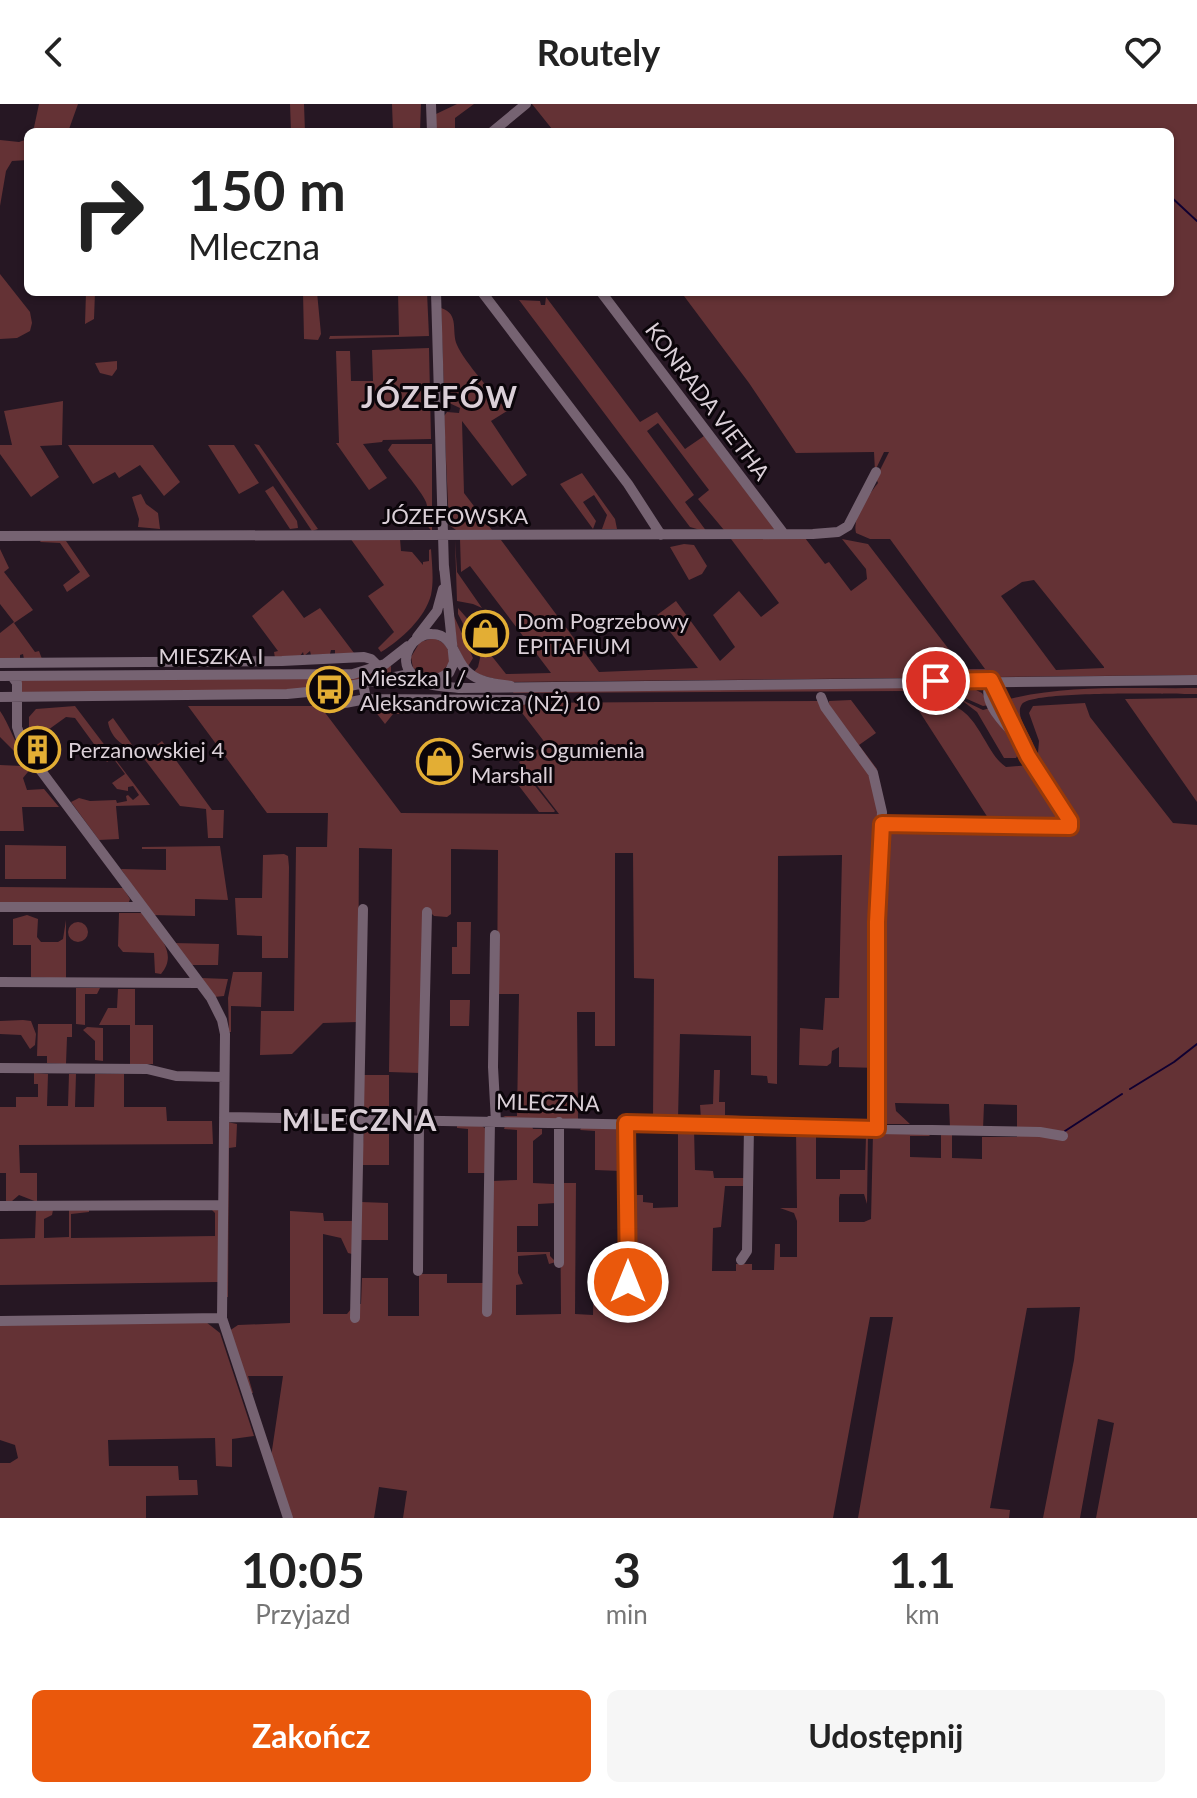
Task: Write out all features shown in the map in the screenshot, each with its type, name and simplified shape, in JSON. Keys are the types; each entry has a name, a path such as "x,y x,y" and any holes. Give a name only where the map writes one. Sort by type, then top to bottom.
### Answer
{"street":[{"path":"431,104 432,128"},
{"path":"497,128 526,104"},
{"path":"414,676 430,680 446,676 453,666 454,649 444,566 436,296"},
{"path":"485,296 628,484 661,535"},
{"name":"KONRADA VIETHA","path":"604,296 784,534"},
{"name":"JÓZEFOWSKA","path":"0,536 833,533 852,521 876,472"},
{"name":"MIESZKA I","path":"0,676 361,673 394,660 434,617 439,606 444,566"},
{"path":"511,686 474,677 463,667 448,640 435,633 414,640 407,662 408,670 433,686 466,688 908,682 942,687 993,688 1080,681"},
{"path":"0,663 282,661 364,657 379,667"},
{"path":"12,676 17,683 18,732 24,748 211,998 222,1020 222,1318 288,1518"},
{"name":"MIESZKA I","path":"0,697 304,693 398,676 414,676"},
{"path":"993,688 1080,681 1197,680"},
{"path":"363,683 366,699"},
{"path":"329,706 366,699 517,699 511,686"},
{"path":"882,824 1070,827 1070,821 1020,741 991,705 993,688"},
{"path":"821,697 873,773 882,824 877,922 877,1129"},
{"path":"0,907 141,907"},
{"path":"355,1318 363,909"},
{"path":"418,1271 427,912"},
{"path":"487,1312 495,935"},
{"path":"0,982 198,983"},
{"path":"0,1068 147,1069 176,1076 224,1077"},
{"name":"MLECZNA","path":"224,1117 1040,1132 1063,1136"},
{"path":"559,1122 559,1263"},
{"path":"626,1123 628,1282"},
{"path":"741,1260 747,1251 749,1126"},
{"path":"0,1206 223,1205"},
{"path":"0,1321 222,1318"}],"shaded area":[{"path":"39,104 78,104 69,128 34,128"},
{"path":"290,104 304,104 305,128 291,128"},
{"path":"392,104 421,104 420,128 393,128"},
{"path":"457,104 474,104 455,118 455,128 436,128 436,114"},
{"path":"532,104 1197,104 1197,675 507,682 473,673 478,667 483,645 506,674 551,673 470,566 461,572 460,539 501,540 599,672 698,668 657,615 676,601 720,661 735,647 713,615 739,591 761,617 779,603 728,535 805,538 851,591 867,579 866,569 842,539 868,544 964,669 985,669 890,539 870,539 856,533 856,520 878,483 876,478 889,452 884,452 875,471 874,452 796,453 684,296 1174,296 1174,128 551,128","holes":["1034,580 1104,668 1056,670 1001,596 1022,582"]},
{"path":"0,140 24,140 24,160 12,161 6,171 0,206"},
{"path":"0,274 30,312 30,331 17,338 0,339"},
{"path":"86,296 95,296 94,319 85,324"},
{"path":"303,296 317,296 321,334 318,340 304,339"},
{"path":"398,296 427,296 429,336 329,339 330,336 399,335"},
{"path":"546,297 640,422 657,412 685,449 704,436 776,530 724,530 698,499 709,490 658,423 647,431 694,495 685,502 707,532 690,527 519,300 540,301 541,305 545,305"},
{"path":"441,308 451,314 455,340 461,352 507,411 491,421 527,475 512,486 462,421 464,493 492,530 456,530 449,525 444,416 447,412 459,413 460,408 447,402 444,393"},
{"path":"429,348 431,439 383,440 363,444 387,478 369,490 336,443 339,443 336,351 350,351 351,381 373,381 372,350"},
{"path":"117,361 117,369 112,376 100,373 95,363"},
{"path":"63,401 62,445 40,446 59,477 31,497 0,454 0,445 12,445 4,411"},
{"path":"254,444 259,445 318,529 312,531"},
{"path":"392,444 432,444 432,531 427,525 426,502 388,450"},
{"path":"68,445 153,445 180,482 164,496 140,465 119,478 115,472 93,484"},
{"path":"208,445 234,445 259,483 239,494"},
{"path":"582,473 615,519 617,529 602,529 607,515 594,495 583,502 596,521 593,529 560,484"},
{"path":"273,486 297,521 298,528 290,529 265,491"},
{"path":"141,494 146,504 158,513 160,529 138,527 139,519 132,497"},
{"path":"350,538 400,539 401,551 412,552 423,565 423,562 429,561 431,549 432,584 428,604 411,628 381,652 378,648 394,632 368,596 384,585"},
{"path":"42,539 66,541 90,576 67,592 63,585 80,572 60,543 40,542"},
{"path":"455,540 457,572 482,608 457,601"},
{"path":"694,545 707,566 702,574 689,580 670,547"},
{"path":"0,549 9,568 4,572 33,610 14,623 35,652 39,651 42,659 24,659 23,654 20,659 0,660 0,633 14,622 0,604"},
{"path":"283,590 304,618 320,608 354,653 335,654 335,650 331,650 330,654 311,655 310,651 304,656 303,652 300,656 275,658 274,652 278,651 252,616"},
{"path":"458,608 472,624 469,627 482,643 479,654 458,614"},
{"path":"453,614 473,658 467,668 457,645"},
{"path":"434,638 446,647 450,662 441,673 426,675 413,668 411,657 420,642"},
{"path":"391,666 391,673 336,685 281,691 21,692 21,680 367,675"},
{"path":"924,686 976,690 982,693 989,705 983,706 958,695 907,691 513,693 514,691"},
{"path":"1197,688 1197,694 1076,695 1032,700 1020,708 1021,719 1033,744 1029,749 1005,700 1076,689"},
{"path":"1197,698 1197,802 1125,699"},
{"path":"960,699 983,710 990,708 1017,746 1019,753 1016,758 1004,758 977,712"},
{"path":"851,700 876,733 859,745 877,769 875,771 828,707 829,701"},
{"path":"912,700 949,704 964,712 994,756 1006,767 1029,765 1074,827 1034,756 1038,753 1039,741 1029,713 1033,706 1085,703 1090,717 1173,823 1197,825 1197,1518 1096,1518 1114,1423 1098,1419 1080,1518 1043,1518 1074,1360 1080,1307 1027,1308 990,1508 1010,1510 1009,1518 858,1518 893,1317 870,1317 833,1518 403,1518 407,1491 379,1487 374,1518 292,1518 271,1457 283,1376 248,1376 251,1393 229,1331 238,1325 290,1323 290,1211 323,1213 324,1221 352,1221 352,1254 348,1253 341,1238 323,1234 323,1314 347,1314 352,1303 361,1304 362,1278 388,1278 388,1316 419,1316 419,1274 447,1274 447,1283 484,1283 492,1181 517,1180 517,1130 504,1129 505,1126 542,1129 542,1134 533,1141 533,1183 554,1184 556,1203 538,1204 538,1226 517,1226 517,1252 550,1252 556,1262 549,1264 546,1254 518,1256 518,1273 523,1284 516,1285 516,1315 561,1314 560,1183 576,1183 575,1314 593,1315 594,1275 624,1274 624,1182 621,1171 595,1170 595,1131 580,1130 582,1127 629,1129 633,1195 643,1195 643,1202 653,1203 653,1208 678,1207 678,1127 694,1128 695,1170 713,1171 714,1178 744,1178 744,1186 725,1186 721,1227 713,1228 712,1271 736,1271 736,1264 752,1264 752,1270 774,1270 775,1244 780,1244 780,1257 797,1257 797,1221 794,1213 780,1208 797,1208 796,1130 816,1130 816,1179 840,1179 840,1170 865,1170 866,1136 847,1135 847,1131 868,1134 867,1204 864,1194 840,1194 839,1198 839,1222 864,1222 871,1219 873,1133 928,1134 930,1136 910,1136 910,1157 941,1158 941,1134 952,1134 952,1158 982,1159 982,1137 1017,1137 1017,1105 984,1104 983,1129 950,1128 949,1104 895,1103 896,1111 910,1124 885,1124 880,1105 880,1068 839,1067 839,1047 832,1051 831,1063 827,1066 799,1065 800,1028 823,1030 825,998 839,998 842,855 778,856 777,1084 768,1083 767,1076 751,1075 751,1036 680,1034 678,1119 653,1119 654,979 634,978 633,853 615,853 615,1046 595,1046 595,1012 577,1012 578,1119 503,1116 517,1116 519,994 497,994 498,850 451,849 451,914 447,917 434,916 430,912 420,1073 389,1072 392,849 359,848 358,1022 323,1023 292,1054 260,1055 261,1011 294,1011 296,847 327,847 328,813 267,813 188,706 320,706 401,813 559,814 519,762 546,744 517,703 818,701 872,776 879,819 990,821"},
{"path":"368,702 404,705 405,714 393,714 385,724"},
{"path":"75,706 150,805 116,806 119,839 99,840 71,802 79,798 90,801 116,800 117,803 127,801 128,795 133,800 139,795 133,786 128,787 128,791 117,789 112,783 125,774 113,758 107,762 75,718 66,717 48,730 47,750 53,752 55,761 47,771 35,754 35,748 31,750 29,746 29,717 36,709"},
{"path":"0,711 25,757 22,759 0,737"},
{"path":"113,718 135,749 114,736 108,722"},
{"path":"162,741 212,810 224,810 223,838 208,838 206,809 180,806 142,756"},
{"path":"30,763 32,767 23,778 27,790 44,789 59,807 22,807 24,831 0,831 0,765 22,766"},
{"path":"532,782 554,812 539,812 519,786"},
{"path":"5,845 66,846 66,879 5,879"},
{"path":"220,846 228,900 195,899 195,916 152,915 121,869 166,870 166,849 142,847"},
{"path":"263,855 288,856 289,867 288,958 262,958 262,936 237,935 235,898 262,898"},
{"path":"0,887 123,888 130,899 129,902 0,905"},
{"path":"119,913 142,913 164,942 168,958 161,974 155,973 154,953 123,952 118,946"},
{"path":"27,915 38,919 37,937 41,942 63,939 66,920 66,979 31,977 31,945 13,945 13,919"},
{"path":"78,922 85,925 88,932 85,939 78,942 71,939 68,932 71,925"},
{"path":"457,922 471,922 470,974 452,974 452,947 457,947"},
{"path":"173,943 219,944 218,965 190,965"},
{"path":"233,972 262,972 261,1007 231,1006 229,1032 228,998"},
{"path":"201,978 228,979 224,996 214,997"},
{"path":"76,988 100,988 97,994 85,994 85,1025 76,1024"},
{"path":"118,989 135,989 135,1025 153,1025 153,1064 130,1064 130,1025 99,1025 108,1008 117,1008"},
{"path":"450,1000 470,1000 469,1026 450,1026"},
{"path":"0,1021 31,1021 36,1034 35,1045 30,1049 21,1035 0,1034"},
{"path":"38,1024 72,1024 72,1037 67,1037 66,1064 47,1063 47,1056 37,1056"},
{"path":"87,1027 103,1028 103,1061 95,1060 95,1041 83,1030"},
{"path":"714,1070 720,1070 719,1102 725,1102 725,1115 741,1116 741,1120 701,1119 700,1105 713,1104"},
{"path":"34,1073 48,1074 47,1106 68,1106 69,1074 76,1074 75,1107 94,1107 95,1074 124,1074 124,1107 166,1107 167,1121 212,1121 213,1144 19,1145 20,1173 37,1173 37,1202 19,1195 12,1201 6,1201 6,1173 0,1173 0,1107 16,1107 16,1097 38,1097"},
{"path":"363,1075 389,1075 389,1116 364,1115"},
{"path":"227,1122 237,1124 236,1147 229,1148 228,1297 225,1297"},
{"path":"364,1124 389,1124 389,1165 362,1165"},
{"path":"457,1125 482,1126 486,1129 486,1173 468,1173 468,1129 457,1128"},
{"path":"361,1202 388,1203 388,1240 359,1240"},
{"path":"217,1208 218,1282 0,1285 0,1239 35,1238 36,1210 53,1210 52,1215 44,1219 44,1238 69,1237 69,1210 89,1210 71,1214 71,1238 215,1236 215,1213 212,1210"},
{"path":"206,1322 220,1333 254,1436 232,1439 232,1467 216,1466 215,1438 108,1440 109,1466 178,1466 179,1480 197,1480 198,1495 146,1496 146,1518 0,1518 0,1463 10,1463 18,1458 15,1445 0,1440 0,1323"}],"waterway":[{"path":"1174,200 1197,221"},
{"path":"1130,1089 1197,1044"},
{"path":"1065,1131 1122,1094"}],"place":[{"name":"Dom Pogrzebowy EPITAFIUM","path":"486,633"},
{"name":"Mieszka I / Aleksandrowicza (NŻ) 10","path":"329,690"},
{"name":"Perzanowskiej 4","path":"37,749"},
{"name":"Serwis Ogumienia Marshall","path":"440,762"}],"district":[{"name":"JÓZEFÓW","path":"440,396"},
{"name":"MLECZNA","path":"360,1119"}],"route":[{"path":"628,1282 626,1123 877,1129 877,922 882,824 1071,826 1028,756 991,680 936,681"}]}
